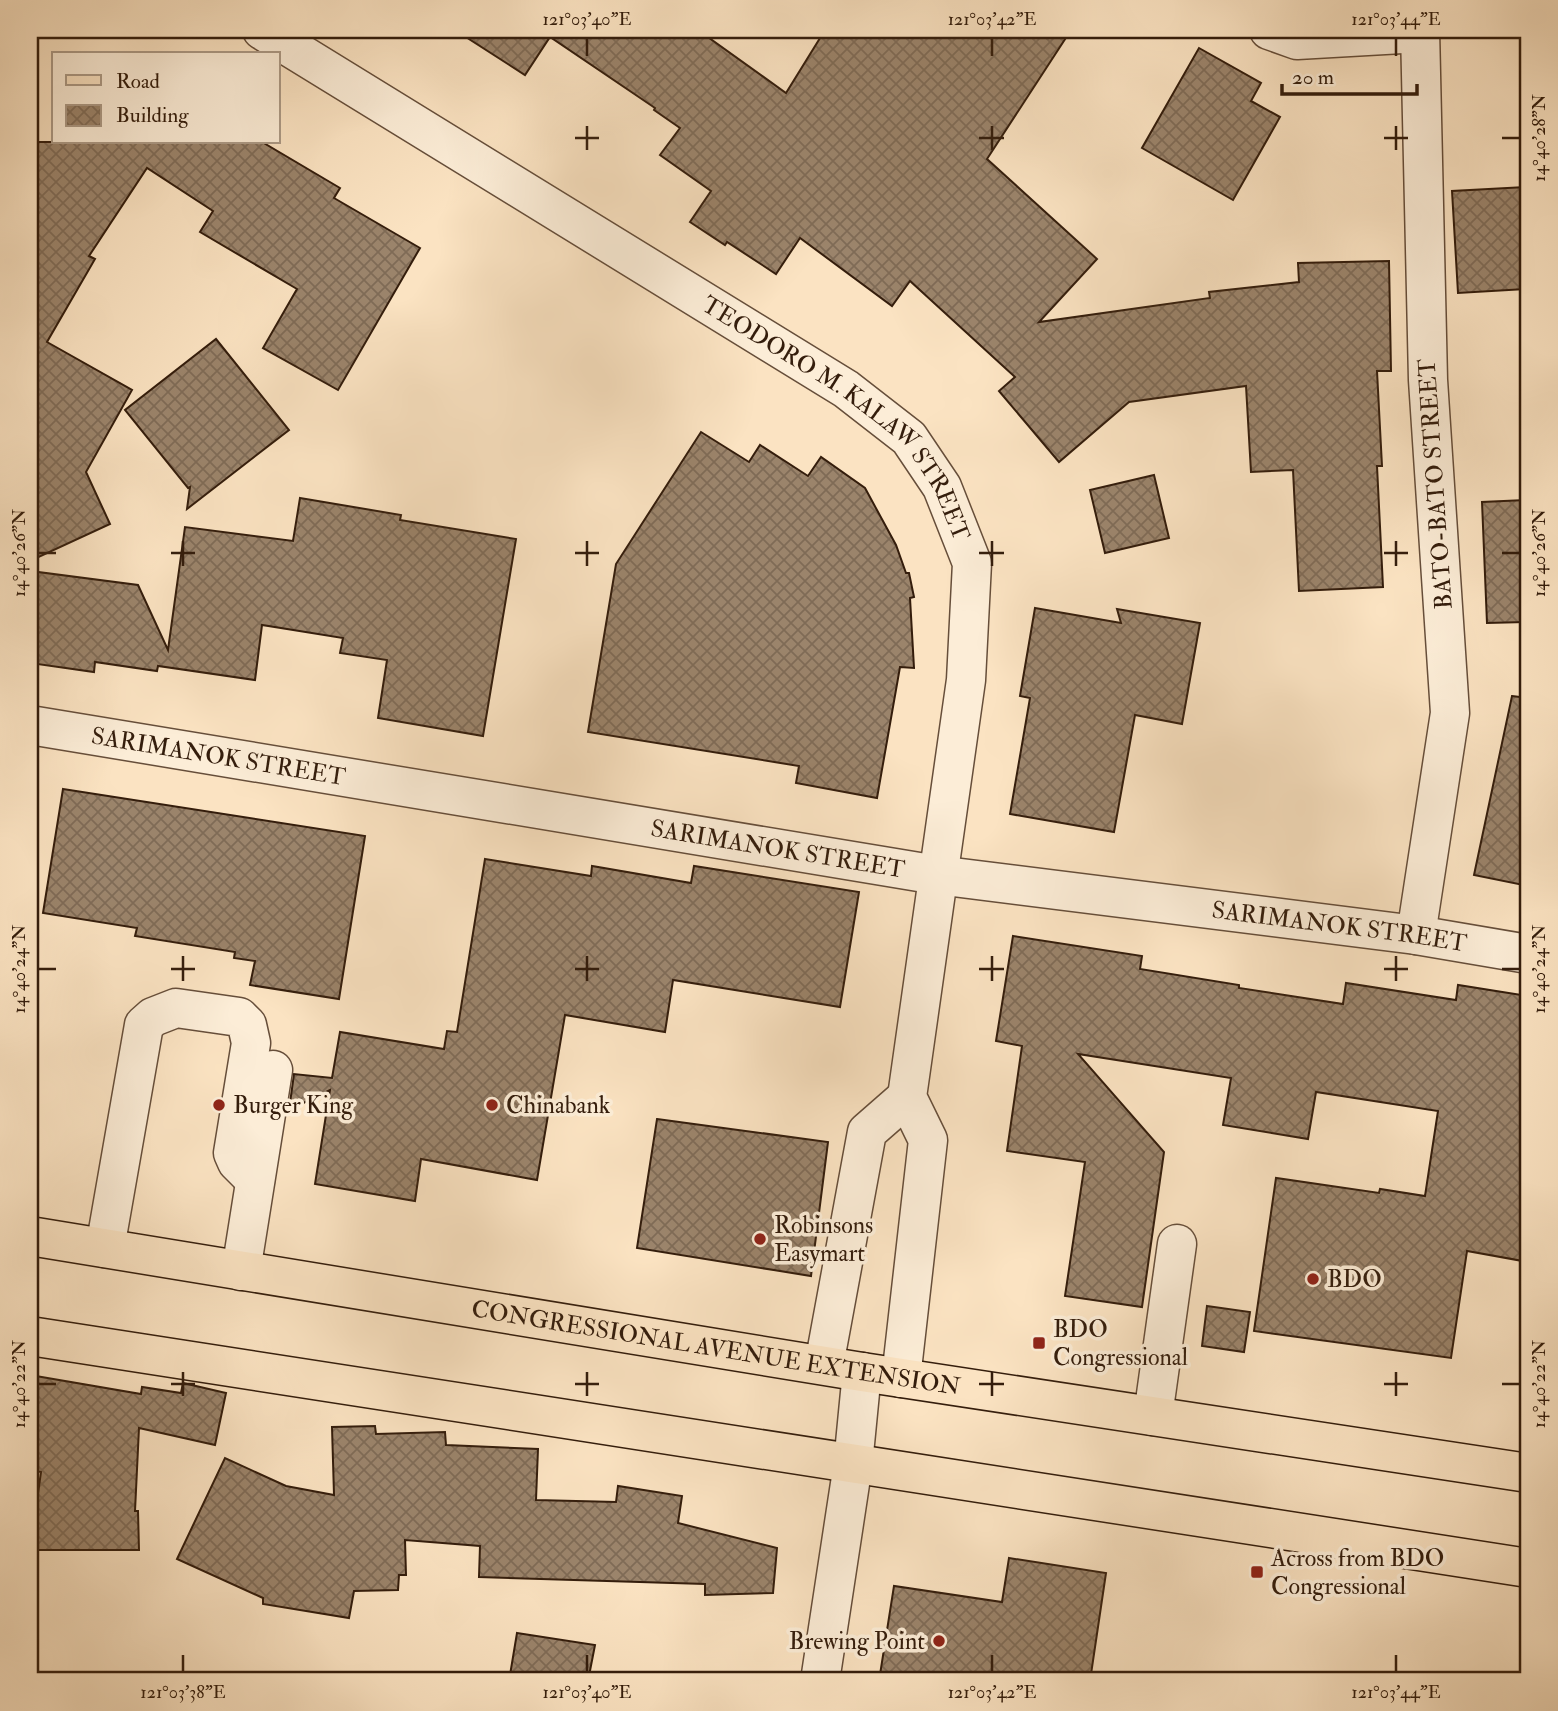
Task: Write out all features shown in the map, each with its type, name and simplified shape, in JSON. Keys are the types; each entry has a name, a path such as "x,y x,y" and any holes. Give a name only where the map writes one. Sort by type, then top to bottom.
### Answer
{"main road":[{"name":"CONGRESSIONAL AVENUE EXTENSION","path":"30,1236 862,1372 1528,1473"},
{"path":"30,1336 1528,1568"}],"street":[{"name":"TEODORO M. KALAW STREET","path":"262,30 845,389 909,438 942,487 972,563 966,680 907,1097"},
{"path":"1269,30 1297,40 1420,31"},
{"name":"BATO-BATO STREET","path":"1416,935 1450,713 1428,380 1420,31"},
{"name":"SARIMANOK STREET","path":"30,724 937,875 1416,935 1528,954"},
{"path":"105,1248 144,1025 165,1012 176,1008 239,1017 247,1025 251,1043 233,1153 237,1163 255,1180"},
{"path":"241,1271 274,1070"},
{"path":"824,1365 867,1132 907,1097 928,1140 901,1378"},
{"path":"1153,1416 1177,1244"},
{"path":"820,1681 853,1464 862,1372"}],"building":[{"path":"455,30 698,30 786,93 825,30 1071,30 987,159 1097,259 1039,322 1210,298 1209,292 1299,282 1298,263 1389,261 1391,371 1377,371 1382,466 1377,466 1383,587 1299,591 1293,470 1251,472 1246,386 1129,402 1059,462 999,391 1015,377 910,281 892,306 800,238 776,274 690,222 711,191 660,155 680,128 654,110 655,108 550,37 525,75"},
{"path":"1199,48 1261,83 1251,101 1280,117 1233,200 1142,148"},
{"path":"30,142 265,144 340,188 334,198 420,248 338,390 263,348 297,289 200,232 213,211 147,168 89,256 95,259 47,342 132,390 86,472 110,524 30,561"},
{"path":"1528,187 1528,289 1458,293 1452,191"},
{"path":"216,339 289,430 187,509 190,487 188,488 125,410"},
{"path":"701,432 749,462 760,445 808,476 821,457 865,488 896,545 906,573 909,573 914,597 910,598 914,668 900,667 877,798 796,783 799,766 588,732 616,564"},
{"path":"1154,475 1169,538 1105,553 1090,490"},
{"path":"300,498 401,515 400,520 516,539 483,736 378,718 387,660 340,653 343,638 262,625 255,680 158,666 157,671 95,662 94,672 30,663 30,571 138,585 168,650 185,527 293,541"},
{"path":"1528,500 1528,622 1487,623 1482,502"},
{"path":"1035,608 1121,623 1117,609 1200,623 1182,724 1135,715 1114,832 1010,814 1030,698 1020,696"},
{"path":"1512,696 1528,698 1528,886 1474,875"},
{"path":"63,789 365,836 339,999 250,985 255,961 234,958 235,952 135,936 137,928 43,913"},
{"path":"485,859 591,876 592,866 691,883 694,866 859,892 840,1007 673,980 665,1032 565,1015 537,1180 421,1159 415,1201 315,1184 330,1090 289,1110 294,1074 332,1078 340,1032 444,1049 447,1031 457,1032"},
{"path":"1013,936 1142,956 1140,969 1343,1004 1346,983 1456,1000 1458,985 1528,996 1528,1262 1467,1251 1451,1358 1254,1331 1276,1178 1379,1193 1380,1189 1425,1196 1438,1111 1316,1092 1308,1139 1223,1125 1231,1078 1078,1054 1164,1152 1142,1307 1065,1296 1085,1162 1007,1151 1022,1046 996,1041"},
{"path":"657,1119 828,1142 811,1276 637,1248"},
{"path":"1207,1306 1250,1312 1244,1352 1202,1346"},
{"path":"30,1375 141,1394 142,1387 181,1393 183,1383 226,1393 215,1445 139,1428 135,1511 138,1511 139,1550 30,1550 41,1472 30,1470"},
{"path":"375,1426 376,1434 445,1432 446,1445 538,1449 536,1500 616,1502 618,1486 682,1496 678,1523 777,1548 773,1593 705,1595 705,1584 479,1577 480,1546 405,1540 406,1575 399,1575 398,1590 354,1591 349,1618 263,1604 263,1598 177,1559 225,1458 286,1486 334,1495 332,1427"},
{"path":"1009,1558 1106,1573 1090,1681 879,1681 894,1586 1002,1602"},
{"path":"517,1633 595,1645 588,1681 509,1681"}],"place":[{"name":"Burger King","path":"219,1105"},
{"name":"Chinabank","path":"492,1105"},
{"name":"Robinsons Easymart","path":"760,1239"},
{"name":"BDO","path":"1313,1279"},
{"name":"BDO Congressional","path":"1039,1343"},
{"name":"Across from BDO Congressional","path":"1257,1572"},
{"name":"Brewing Point","path":"939,1641"}]}
